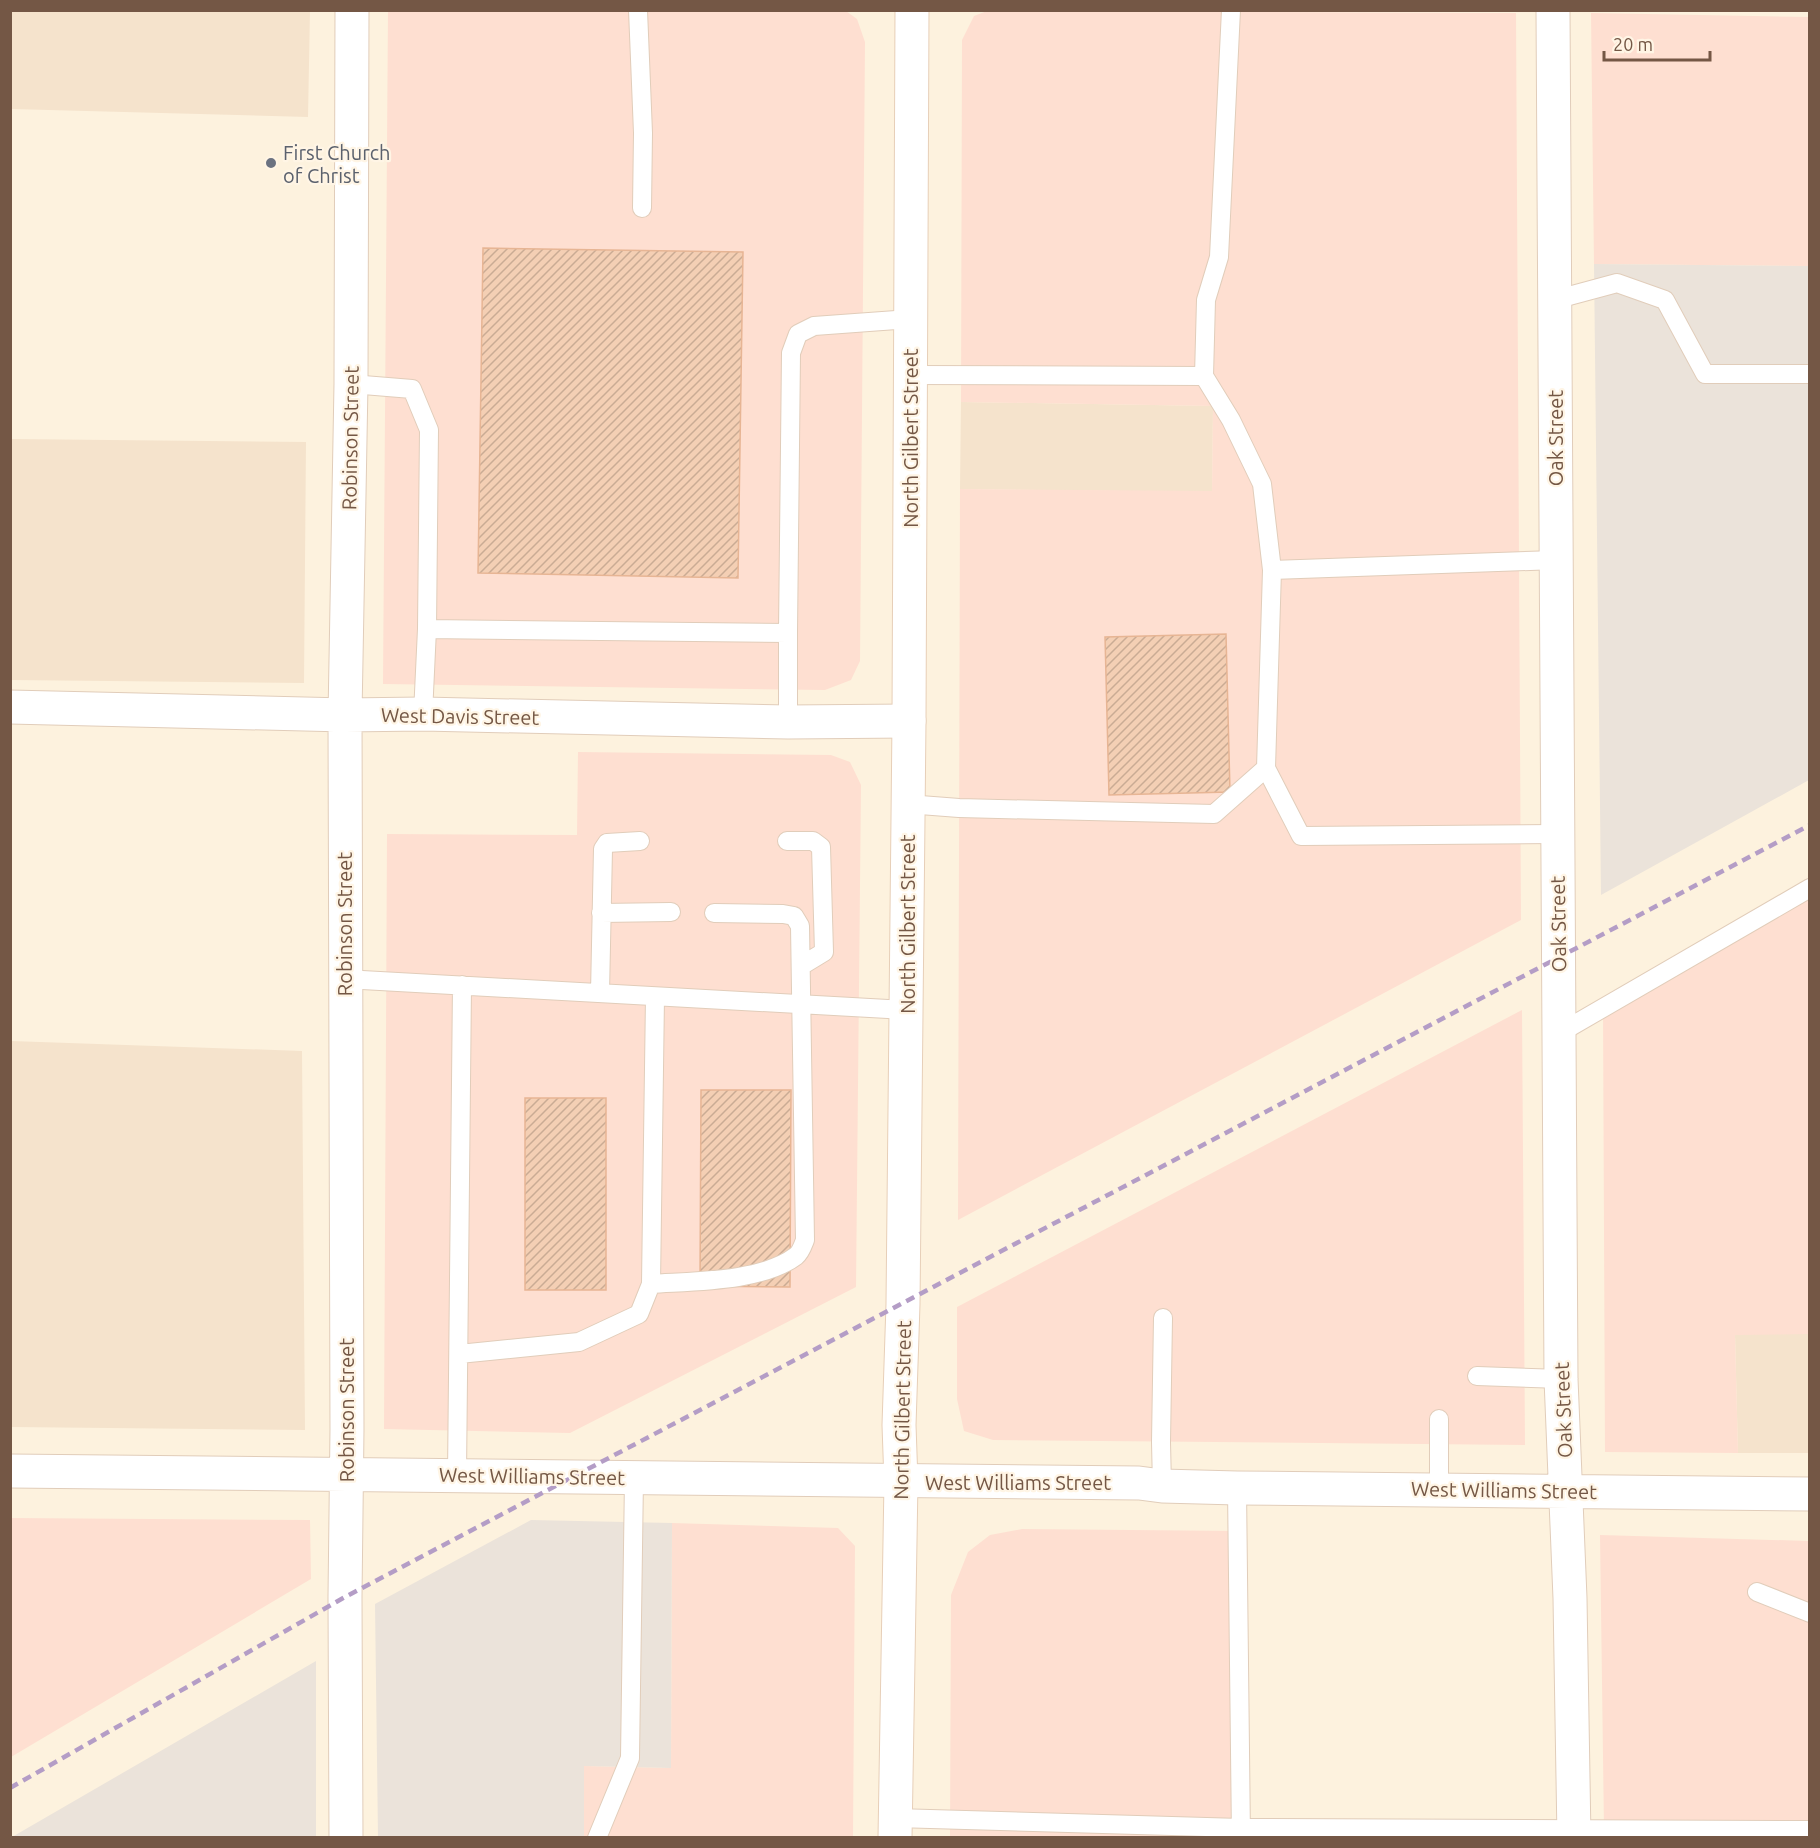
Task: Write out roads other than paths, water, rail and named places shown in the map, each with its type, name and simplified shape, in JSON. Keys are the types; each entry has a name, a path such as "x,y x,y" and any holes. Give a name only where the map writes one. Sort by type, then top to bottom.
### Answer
{"street":[{"name":"Robinson Street","path":"346,1838 344,979 345,715 351,384 352,10"},
{"name":"North Gilbert Street","path":"895,1828 909,721 912,10"},
{"name":"Oak Street","path":"1553,10 1561,1379 1567,1491 1574,1833"},
{"name":"West Davis Street","path":"10,707 788,722 909,721"},
{"name":"West Williams Street","path":"10,1471 1139,1483 1162,1486 1237,1488 1809,1494"}],"lane":[{"path":"638,10 643,134 642,208"},
{"path":"1231,10 1219,256 1206,300 1204,375 1231,420 1262,484 1272,570 1266,768 1301,836 1557,834"},
{"path":"1554,300 1617,283 1665,300 1705,374 1809,374"},
{"path":"788,722 791,352 798,334 814,326 910,319"},
{"path":"910,375 1204,375"},
{"path":"351,384 412,389 429,430 427,629 423,714"},
{"path":"1272,570 1556,560"},
{"path":"427,629 788,633"},
{"path":"907,804 959,808 1215,814 1266,768"},
{"path":"600,993 603,849 607,843 640,841"},
{"path":"787,841 813,841 821,847 824,952 801,966"},
{"path":"1558,1034 1809,888"},
{"path":"602,913 671,912"},
{"path":"651,1284 725,1279 776,1267 799,1254 805,1240 800,926 794,916 714,913"},
{"path":"344,979 906,1010"},
{"path":"457,1475 462,985"},
{"path":"459,1354 579,1342 639,1314 651,1284 655,997"},
{"path":"1162,1486 1163,1318"},
{"path":"1477,1376 1561,1379"},
{"path":"1439,1419 1439,1489"},
{"path":"597,1838 630,1758 634,1478"},
{"path":"1237,1488 1241,1833"},
{"path":"1757,1592 1809,1613"},
{"path":"895,1828 1241,1833 1809,1830"}],"railway":[{"path":"10,1788 345,1597 1810,825"}],"place":[{"name":"First Church of Christ","path":"271,163"}]}
